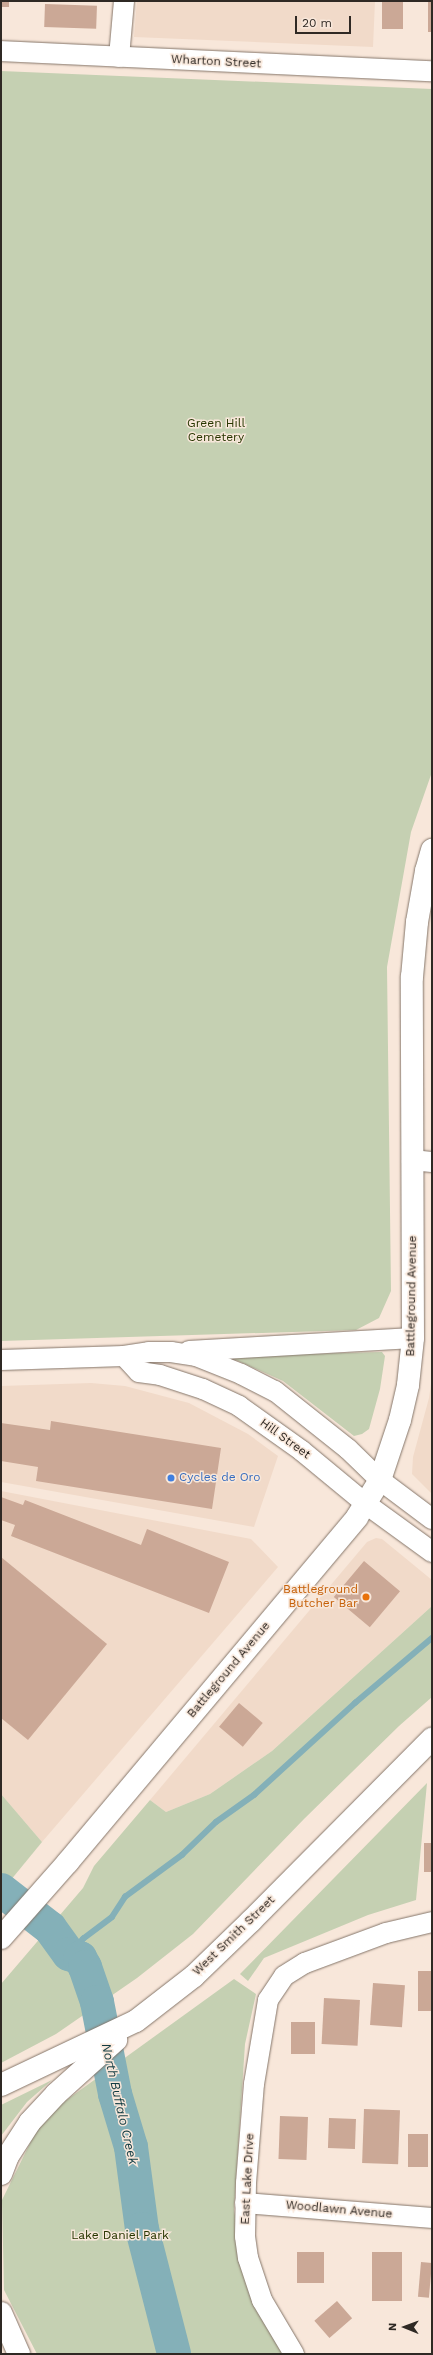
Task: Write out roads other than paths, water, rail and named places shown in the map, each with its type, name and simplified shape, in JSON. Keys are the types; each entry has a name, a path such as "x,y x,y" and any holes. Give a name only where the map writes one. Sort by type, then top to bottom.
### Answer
{"main road":[{"name":"Battleground Avenue","path":"1,1938 68,1862 366,1504 380,1480 402,1413 408,1385 413,1338 422,1161 412,977 417,922 429,871 432,850"},
{"name":"West Smith Street","path":"1,2085 82,2059 136,2021 194,1976 251,1921 432,1739"},
{"path":"1,2174 8,2156 30,2122 56,2094 82,2059"},
{"path":"1,2313 19,2354"}],"street":[{"path":"119,57 124,1"},
{"name":"Wharton Street","path":"1,51 432,71"},
{"path":"1,1360 124,1356 149,1352 413,1338"},
{"path":"171,1352 196,1356 241,1374 274,1391 348,1449 380,1480 432,1519"},
{"name":"Hill Street","path":"124,1356 139,1372 160,1375 203,1389 239,1406 302,1451 366,1504 432,1552"},
{"name":"East Lake Drive","path":"294,2354 262,2300 248,2258 245,2203 254,2084 264,2018 270,1995 284,1976 305,1963 386,1933 432,1922"},
{"name":"Woodlawn Avenue","path":"245,2203 432,2218"}],"waterway":[{"path":"69,1954 83,1939 112,1917 125,1897 182,1855 216,1822 254,1795 355,1703 432,1638"},
{"name":"North Buffalo Creek","path":"1,1890 50,1928 69,1954 80,1958 85,1967 97,2002 115,2094 131,2147 142,2229 174,2354"}],"place":[{"name":"Cycles de Oro","path":"171,1478"},
{"name":"Battleground Butcher Bar","path":"366,1597"}],"park label":[{"name":"Green Hill Cemetery","path":"216,431"},
{"name":"Lake Daniel Park","path":"120,2236"}]}
